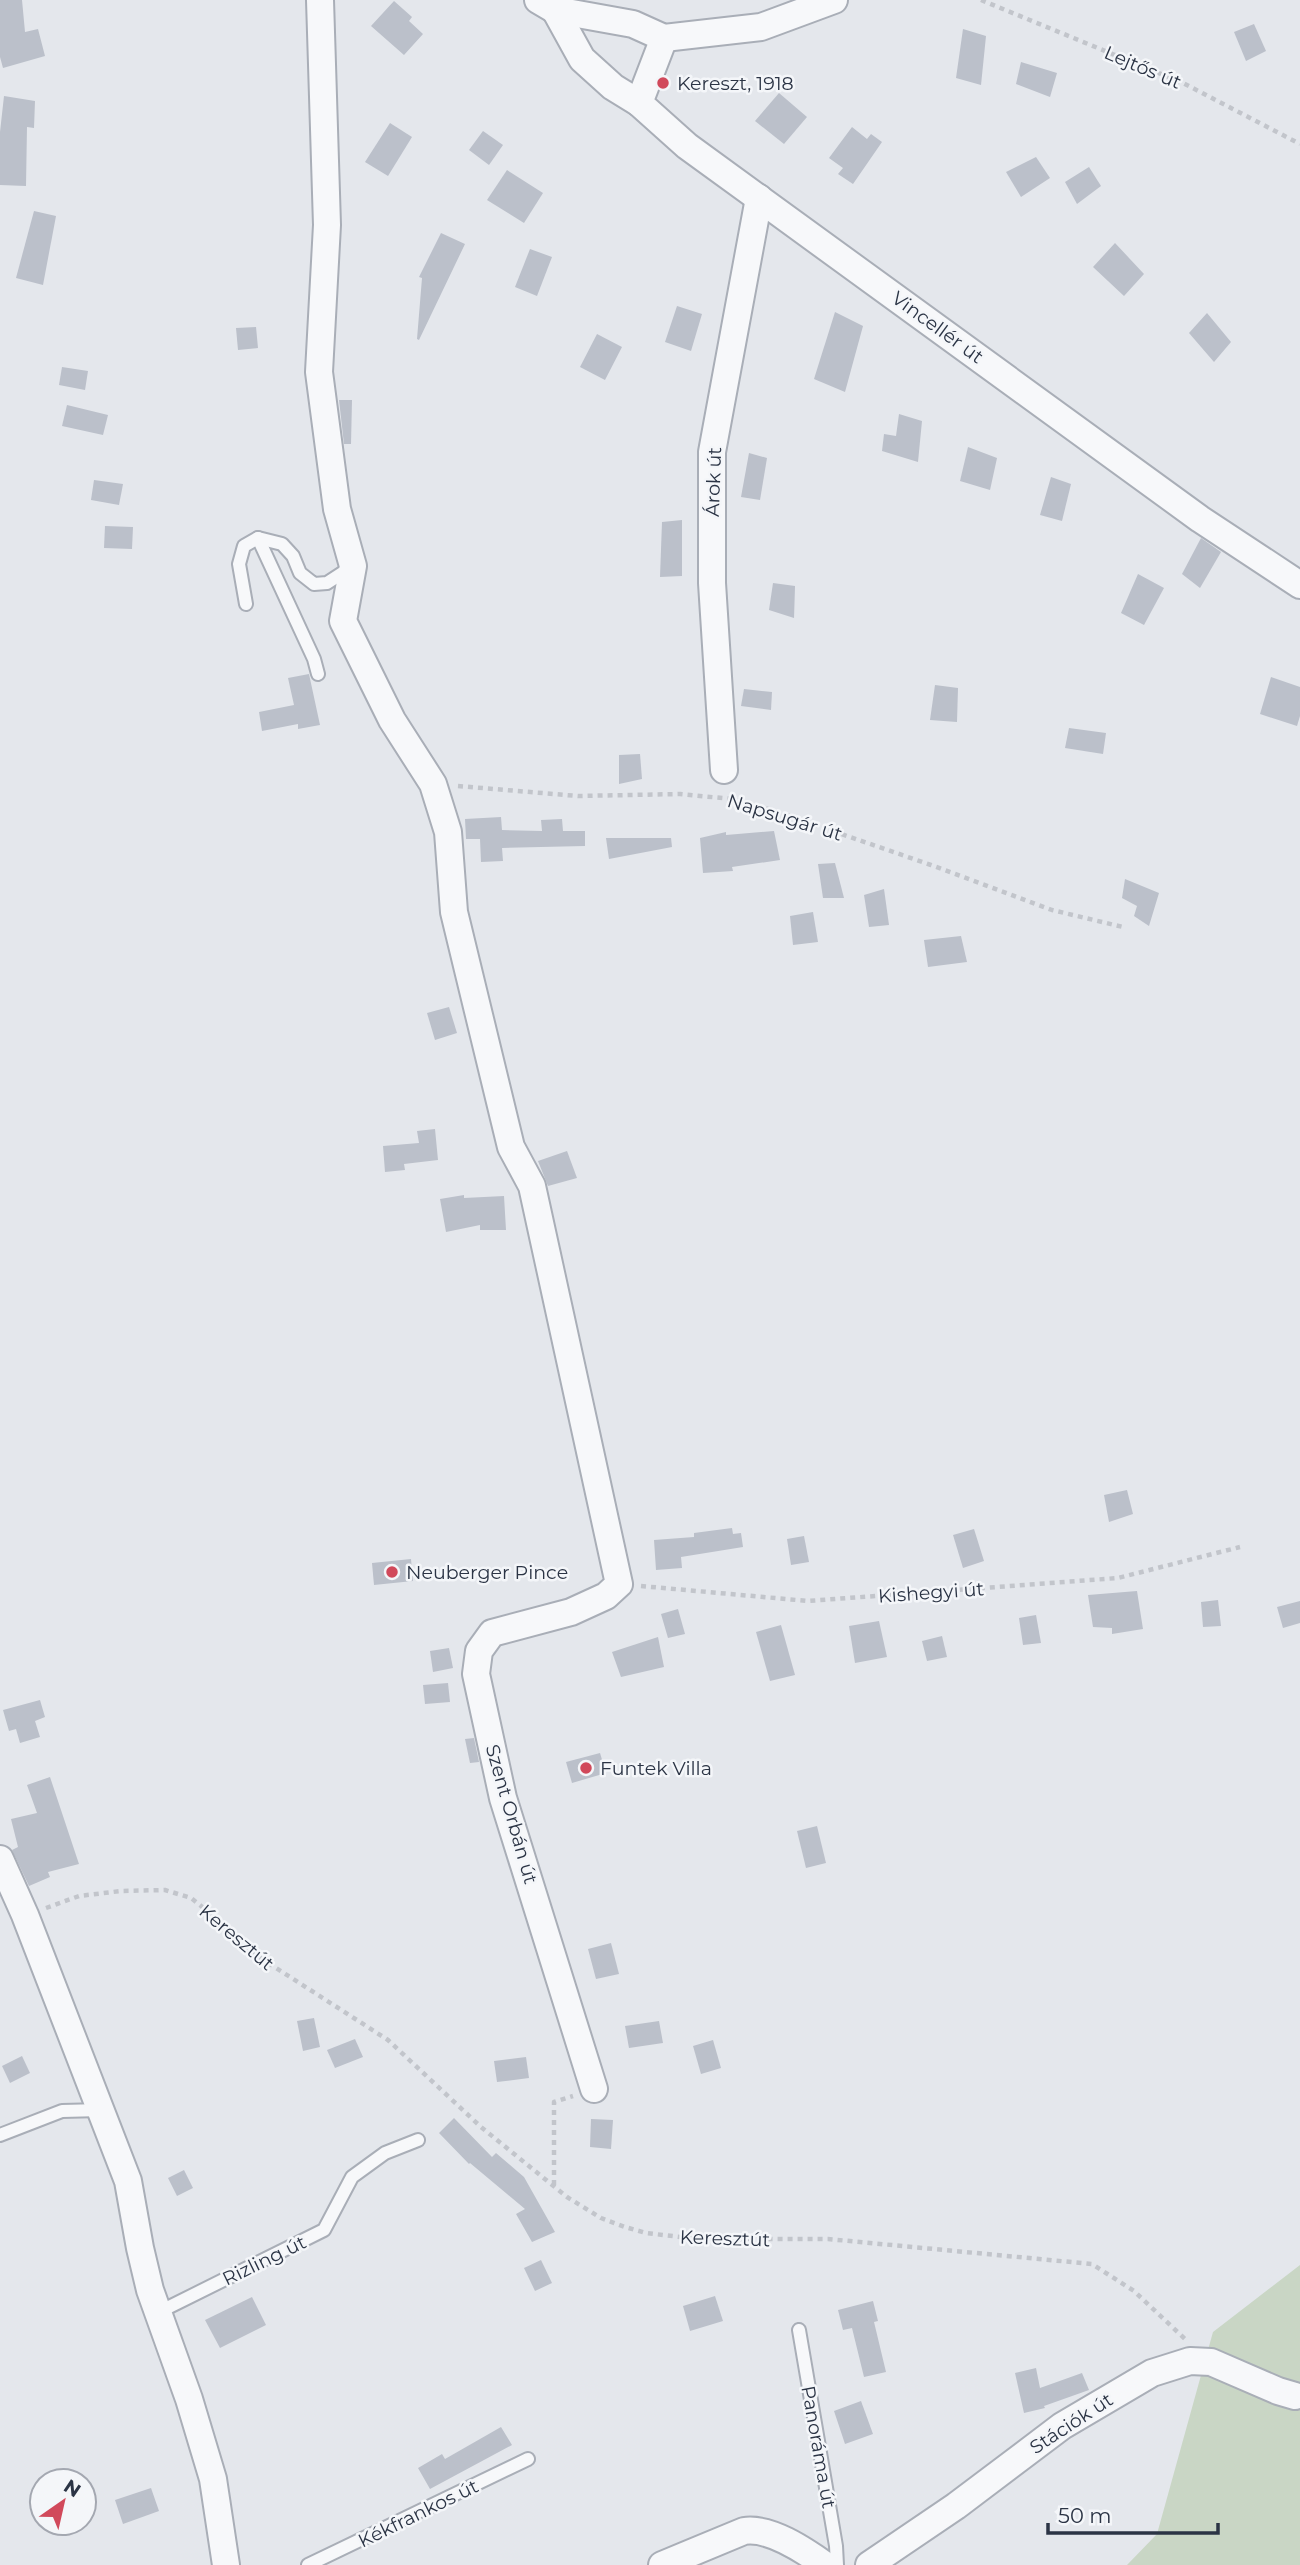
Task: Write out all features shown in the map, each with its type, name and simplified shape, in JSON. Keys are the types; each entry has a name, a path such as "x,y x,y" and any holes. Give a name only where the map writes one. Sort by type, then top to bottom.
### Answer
{"street":[{"path":"320,0 327,225 318,372 337,509 353,566 343,621 393,720 433,784 448,832 454,912 511,1147 532,1186 619,1584"},
{"path":"547,5 633,24 664,38 761,27 834,0"},
{"name":"Vincellér út","path":"547,5 582,59 613,87 639,103 687,146 1200,519 1300,585"},
{"path":"639,103 664,38"},
{"name":"Árok út","path":"724,769 712,583 712,452 759,198"},
{"name":"Szent Orbán út","path":"594,2089 503,1798 476,1674 479,1651 492,1633 571,1612 606,1596 619,1584"},
{"path":"0,1859 25,1915 128,2181 140,2248 157,2313 190,2399 213,2479 226,2565"},
{"name":"Stációk út","path":"869,2565 957,2506 1043,2439 1095,2405 1152,2373 1183,2362 1204,2361 1295,2396"},
{"path":"662,2565 748,2530 771,2535 825,2565"}],"lane":[{"path":"246,604 239,564 244,546 258,538 282,544 293,556 300,573 314,584 327,583 353,566"},
{"path":"258,538 314,659 318,674"},
{"path":"0,2135 62,2111 102,2110"},
{"name":"Rizling út","path":"157,2313 324,2230 352,2177 385,2154 418,2140"},
{"name":"Panoráma út","path":"799,2330 837,2565"},
{"name":"Kékfrankos út","path":"308,2565 528,2459"}],"path":[{"name":"Lejtős út","path":"981,0 1183,83 1300,144"},
{"name":"Napsugár út","path":"433,784 578,796 680,794 732,799 905,856 1052,910 1123,927"},
{"name":"Kishegyi út","path":"619,1584 808,1601 1118,1578 1240,1547"},
{"name":"Keresztút","path":"25,1915 79,1896 121,1891 165,1889 191,1899 245,1948 388,2040 481,2127 554,2186 601,2218 646,2233 698,2239 828,2239 1092,2264 1148,2302 1204,2361"},
{"path":"554,2186 554,2102 594,2089"}],"green space":[{"path":"1300,2265 1300,2565 1127,2565 1157,2534 1213,2332"}],"building":[{"path":"0,0 22,0 25,32 38,29 45,56 3,68 0,57"},
{"path":"394,1 412,17 409,21 423,34 404,55 371,26"},
{"path":"1254,24 1266,51 1246,61 1234,32"},
{"path":"963,29 986,36 981,85 956,78"},
{"path":"1021,62 1057,73 1050,97 1016,84"},
{"path":"779,93 807,117 784,144 755,121"},
{"path":"4,96 35,101 34,128 27,127 26,186 0,185 0,132"},
{"path":"390,123 412,137 388,176 365,162"},
{"path":"852,127 867,139 871,134 882,142 853,184 838,174 843,168 829,158"},
{"path":"483,131 503,145 489,165 469,150"},
{"path":"1036,157 1050,178 1021,197 1006,172"},
{"path":"1089,167 1101,186 1077,204 1065,182"},
{"path":"507,170 543,193 524,223 487,200"},
{"path":"34,211 56,216 43,285 16,278"},
{"path":"441,233 465,244 419,340 422,278 419,277"},
{"path":"1115,243 1144,274 1124,296 1093,267"},
{"path":"530,249 552,257 537,296 515,287"},
{"path":"677,306 702,314 691,351 665,342"},
{"path":"835,312 863,326 845,392 814,379"},
{"path":"1207,313 1231,342 1214,362 1189,333"},
{"path":"256,327 258,348 238,350 236,328"},
{"path":"597,334 622,347 605,380 580,367"},
{"path":"62,367 88,371 85,390 59,385"},
{"path":"339,400 352,400 351,444 344,444"},
{"path":"67,405 108,415 103,435 62,426"},
{"path":"899,414 922,421 918,462 882,451 884,434 896,436"},
{"path":"968,447 997,458 990,490 960,481"},
{"path":"749,453 767,458 760,500 741,497"},
{"path":"1051,477 1071,484 1062,521 1040,515"},
{"path":"94,480 123,484 119,505 91,500"},
{"path":"682,520 682,576 660,577 662,522"},
{"path":"105,526 133,527 132,549 104,548"},
{"path":"1201,538 1221,552 1200,588 1182,574"},
{"path":"1138,574 1164,588 1144,625 1121,613"},
{"path":"773,583 795,586 794,618 769,610"},
{"path":"309,674 320,725 298,729 298,724 262,731 259,712 294,705 288,678"},
{"path":"1271,677 1300,687 1300,716 1297,726 1260,714"},
{"path":"935,685 958,688 957,722 930,720"},
{"path":"744,689 772,692 771,710 741,706"},
{"path":"1069,728 1106,733 1103,754 1065,748"},
{"path":"640,754 642,779 619,784 619,755"},
{"path":"501,817 502,830 542,831 541,820 562,819 563,831 585,831 585,846 502,848 503,861 481,862 480,839 466,839 465,819"},
{"path":"774,831 780,860 732,867 733,871 703,873 700,838 726,832 726,835"},
{"path":"606,838 671,838 672,847 609,859"},
{"path":"835,863 844,898 823,898 818,864"},
{"path":"1125,879 1159,893 1149,926 1134,916 1137,906 1122,898"},
{"path":"884,889 889,925 869,927 864,895"},
{"path":"813,912 818,942 793,945 790,916"},
{"path":"961,936 967,962 928,967 924,940"},
{"path":"449,1007 457,1033 435,1040 427,1013"},
{"path":"435,1129 438,1160 404,1164 405,1170 385,1172 383,1146 419,1143 417,1131"},
{"path":"567,1151 577,1178 548,1186 538,1161"},
{"path":"464,1195 464,1198 504,1196 506,1230 480,1230 480,1225 446,1232 440,1199"},
{"path":"1127,1490 1133,1514 1109,1522 1104,1495"},
{"path":"732,1528 733,1534 741,1533 743,1547 681,1557 682,1568 656,1570 654,1540 694,1537 694,1533"},
{"path":"974,1529 984,1561 963,1568 953,1535"},
{"path":"804,1536 809,1562 791,1565 787,1539"},
{"name":"Neuberger Pince","path":"411,1559 413,1581 374,1585 372,1563"},
{"path":"1137,1591 1143,1629 1112,1634 1112,1628 1093,1627 1088,1595"},
{"path":"1218,1600 1221,1626 1203,1627 1201,1602"},
{"path":"1300,1601 1300,1623 1283,1628 1277,1607"},
{"path":"678,1609 685,1634 668,1638 661,1614"},
{"path":"1036,1615 1041,1643 1023,1645 1019,1618"},
{"path":"879,1621 887,1657 855,1663 849,1626"},
{"path":"781,1625 795,1675 770,1681 756,1632"},
{"path":"942,1636 947,1657 927,1661 922,1641"},
{"path":"658,1637 664,1667 621,1677 612,1652"},
{"path":"449,1648 453,1668 433,1672 430,1651"},
{"path":"448,1683 450,1702 425,1704 423,1685"},
{"path":"40,1700 45,1717 35,1721 40,1737 20,1743 16,1729 9,1731 3,1710"},
{"path":"474,1738 479,1762 470,1763 465,1739"},
{"name":"Funtek Villa","path":"600,1753 606,1773 572,1783 566,1762"},
{"path":"50,1777 79,1864 48,1872 50,1877 29,1886 12,1850 18,1847 11,1819 37,1813 27,1785"},
{"path":"817,1826 826,1863 806,1868 797,1831"},
{"path":"611,1943 619,1974 596,1979 588,1949"},
{"path":"314,2018 320,2047 303,2051 297,2021"},
{"path":"659,2021 663,2043 629,2048 625,2026"},
{"path":"355,2039 363,2057 335,2068 327,2050"},
{"path":"713,2040 721,2068 701,2074 693,2046"},
{"path":"22,2056 30,2073 10,2083 2,2066"},
{"path":"526,2057 529,2078 497,2082 494,2061"},
{"path":"454,2118 492,2157 496,2153 524,2177 555,2232 532,2242 516,2214 525,2209 469,2164 439,2133"},
{"path":"591,2119 613,2120 611,2149 590,2147"},
{"path":"184,2170 193,2188 177,2196 168,2178"},
{"path":"541,2260 552,2283 535,2291 524,2268"},
{"path":"715,2296 723,2321 690,2331 683,2306"},
{"path":"252,2297 266,2325 220,2348 205,2320"},
{"path":"873,2301 878,2321 874,2322 886,2372 864,2377 852,2328 843,2330 838,2310"},
{"path":"1036,2368 1040,2388 1082,2373 1089,2390 1044,2406 1045,2408 1024,2413 1015,2373"},
{"path":"861,2401 873,2434 845,2444 834,2411"},
{"path":"501,2427 512,2445 430,2489 418,2468 442,2454 445,2459"},
{"path":"151,2488 159,2511 123,2524 115,2500"}],"place":[{"name":"Kereszt, 1918","path":"663,83"},
{"name":"Neuberger Pince","path":"392,1572"},
{"name":"Funtek Villa","path":"586,1768"}]}
